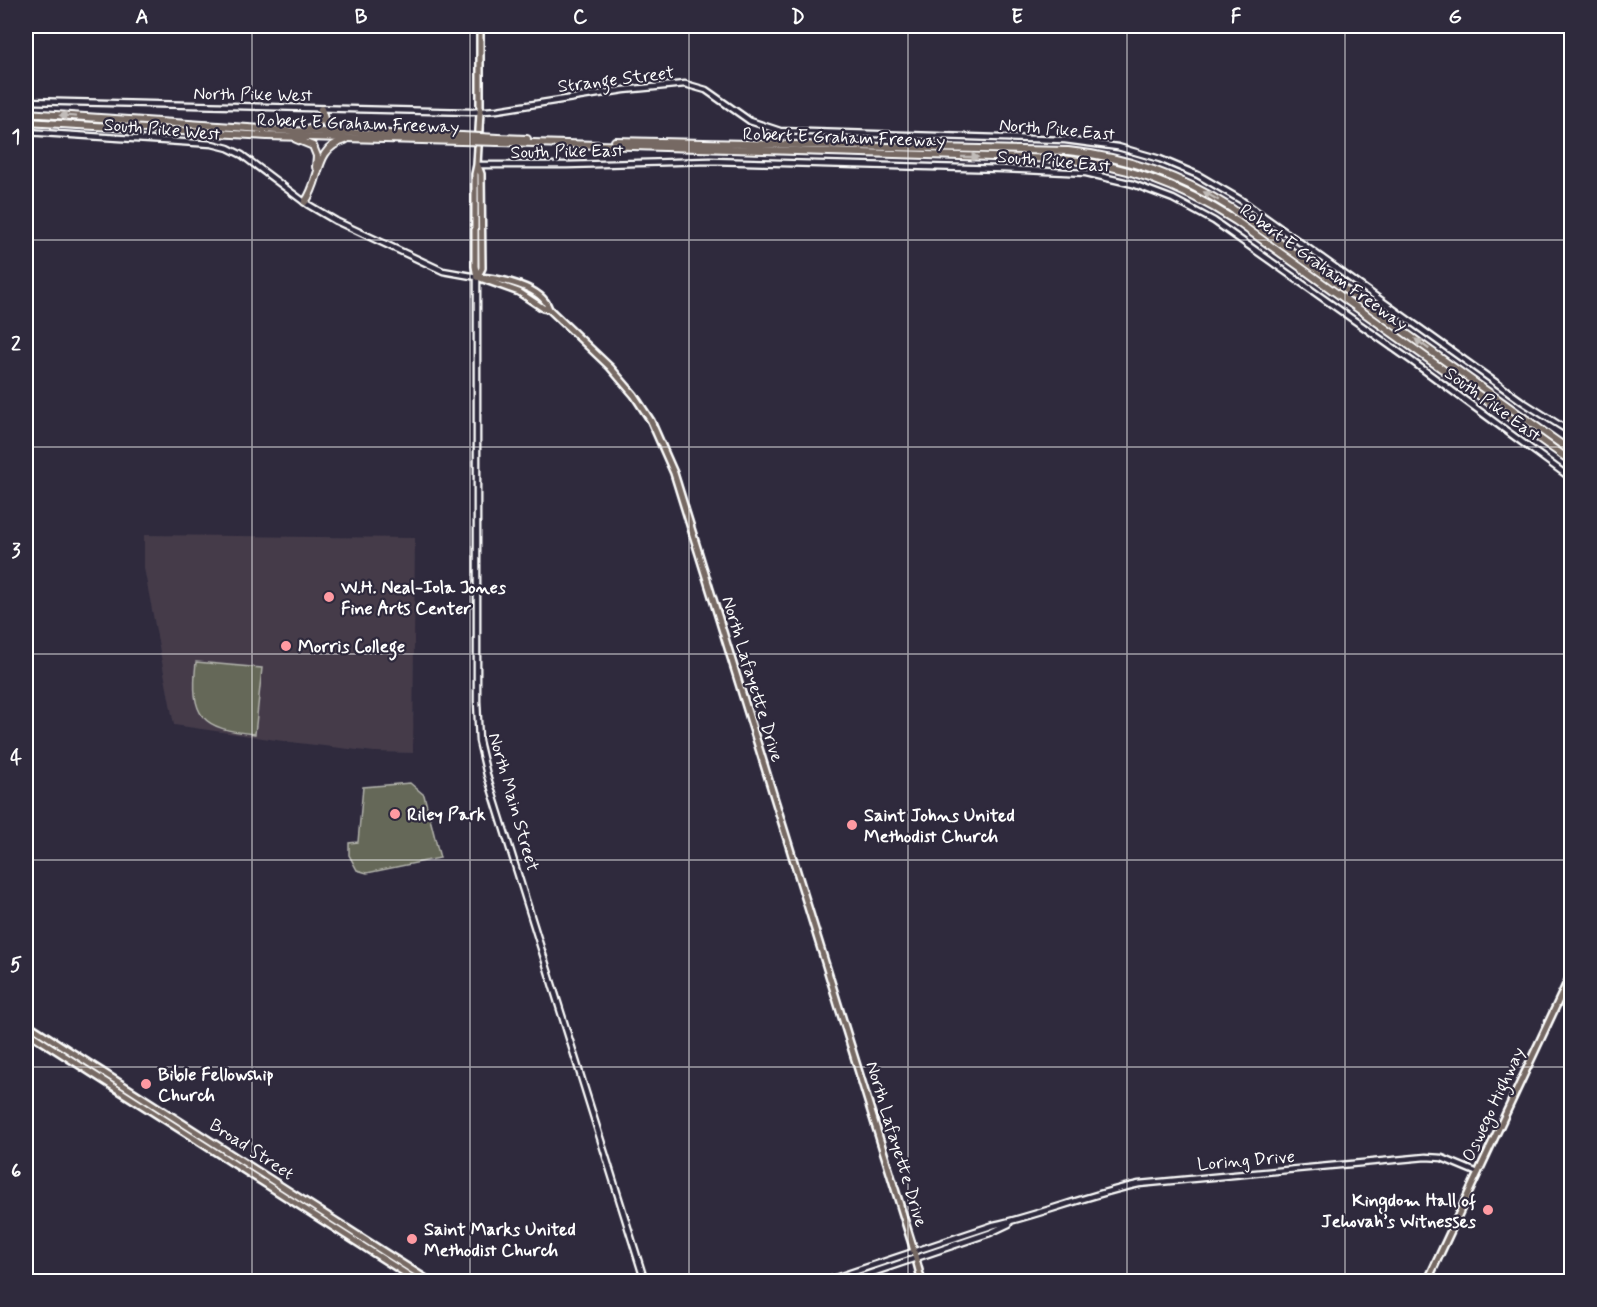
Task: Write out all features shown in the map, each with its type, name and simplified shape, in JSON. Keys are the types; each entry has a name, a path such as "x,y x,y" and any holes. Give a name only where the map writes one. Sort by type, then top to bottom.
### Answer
{"highway":[{"path":"321,109 322,118 328,128 356,136"},
{"name":"Robert E Graham Freeway","path":"26,113 291,134"},
{"path":"291,134 313,129 322,118"},
{"name":"Robert E Graham Freeway","path":"26,122 291,134 1061,159 1104,164 1142,174 1188,193 1236,221 1572,462"},
{"path":"291,134 313,146 317,156 315,183"},
{"path":"305,202 315,183 323,154 339,142 356,136"},
{"name":"Robert E Graham Freeway","path":"596,143 1037,149 1093,154 1152,168 1193,186 1231,208 1572,452"}],"main road":[{"path":"477,277 475,174 480,112 480,26"},
{"name":"North Lafayette Drive","path":"477,277 519,292 543,308 548,306 630,389 648,416 666,453 922,1281"},
{"name":"Oswego Highway","path":"1427,1281 1572,972"},
{"name":"Broad Street","path":"26,1023 431,1281"},
{"name":"Broad Street","path":"26,1031 419,1281"}],"street":[{"name":"Strange Street","path":"480,112 624,90 685,84 706,90 739,116 757,125 780,131 816,132"},
{"name":"North Pike West","path":"26,101 480,112"},
{"name":"South Pike West","path":"26,132 213,144 228,148 242,155 305,202 336,221 442,271 477,277"},
{"name":"North Pike East","path":"816,132 1065,140 1118,147 1175,165 1241,200 1522,402 1572,433"},
{"name":"South Pike East","path":"477,165 710,161 1002,169 1086,174 1133,184 1188,206 1233,234 1572,479"},
{"name":"North Main Street","path":"477,277 477,701 479,741 487,775 645,1281"},
{"name":"Loring Drive","path":"823,1281 990,1233 1018,1220 1115,1189 1174,1180 1426,1157 1442,1158 1478,1173"},
{"name":"Loring Drive","path":"844,1281 915,1255"}],"shaded area":[{"name":"Morris College","path":"144,535 415,538 413,753 374,752 174,725 144,568"}],"green space":[{"path":"196,662 262,668 255,734 222,728 211,724 203,717 195,696"},
{"name":"Riley Park","path":"410,783 424,795 440,858 367,873 357,870 349,855 349,843 358,842 363,787"}],"place":[{"name":"W.H. Neal-Iola Jones Fine Arts Center","path":"329,597"},
{"name":"Morris College","path":"286,646"},
{"name":"Riley Park","path":"395,814"},
{"name":"Saint Johns United Methodist Church","path":"852,825"},
{"name":"Bible Fellowship Church","path":"146,1084"},
{"name":"Kingdom Hall of Jehovah’s Witnesses","path":"1488,1210"},
{"name":"Saint Marks United Methodist Church","path":"412,1239"}]}
